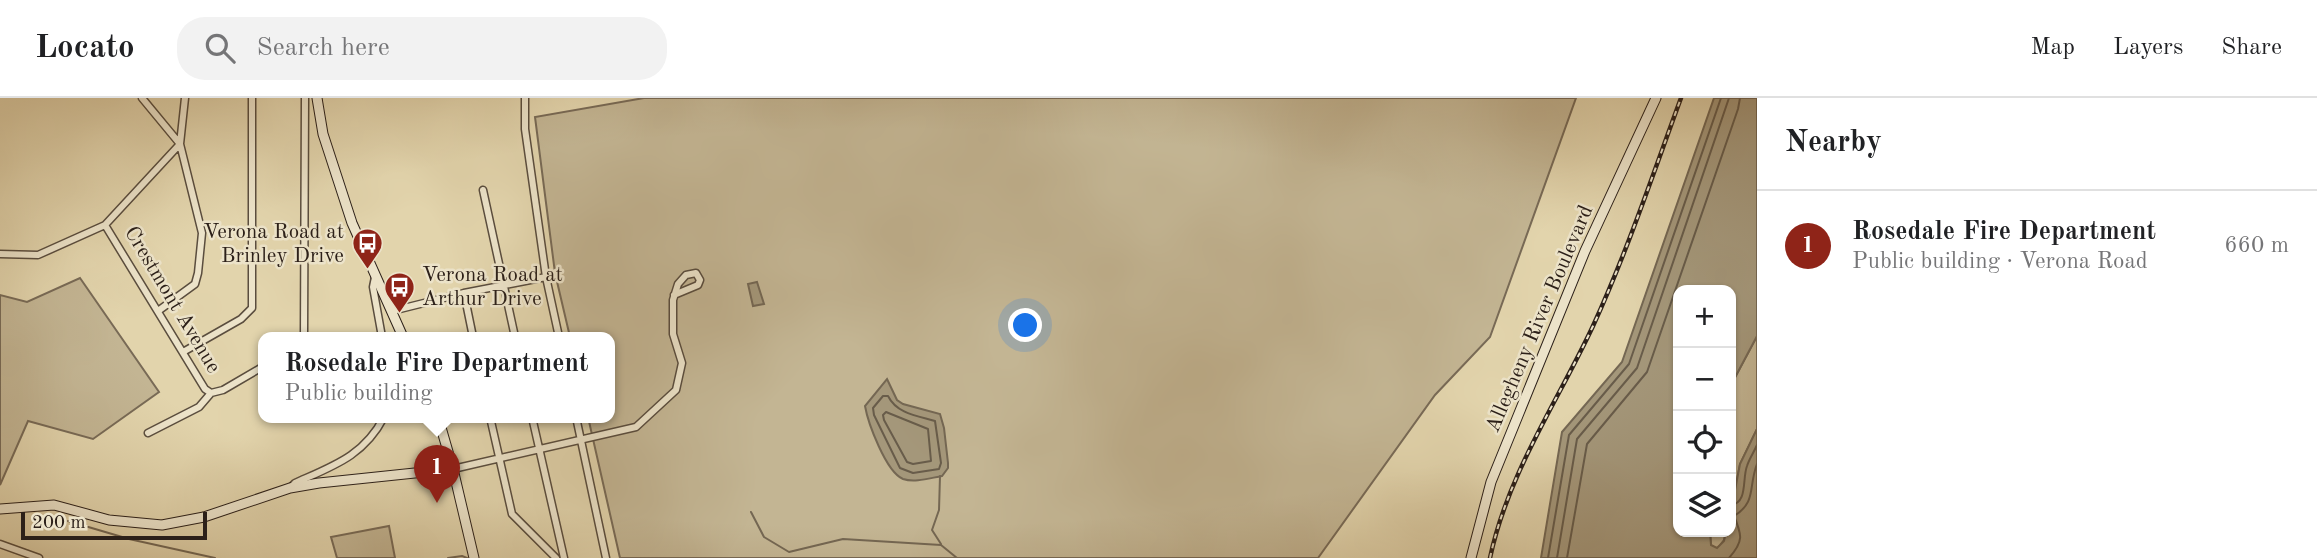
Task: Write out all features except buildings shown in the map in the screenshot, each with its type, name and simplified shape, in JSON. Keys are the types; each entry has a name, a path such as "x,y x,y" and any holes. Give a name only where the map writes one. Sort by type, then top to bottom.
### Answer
{"street":[{"path":"142,98 180,144"},
{"path":"158,311 187,292 195,284 198,273 202,233 180,144 185,98"},
{"path":"183,352 241,319 252,308 252,98"},
{"path":"304,332 305,98"},
{"path":"317,98 323,134 352,223 401,332"},
{"path":"525,98 525,128 546,277 558,332"},
{"name":"Allegheny River Boulevard","path":"1471,558 1491,482 1585,251 1656,98"},
{"path":"0,254 38,255 105,225 180,144"},
{"path":"483,190 514,332"},
{"name":"Crestmont Avenue","path":"105,225 205,389 211,393"},
{"path":"375,275 373,287 381,332"},
{"path":"392,312 464,293 546,277"},
{"path":"464,293 472,332"},
{"path":"0,509 54,505 109,520 162,525 204,517 290,488 319,482 453,469 581,442 636,427 676,390 682,363 673,334 674,295"},
{"path":"148,433 198,407 211,393 223,390 258,370"},
{"path":"290,488 295,483 343,462 374,436 381,423"},
{"path":"440,423 474,558"},
{"path":"491,423 512,514 556,558"},
{"path":"533,423 564,558"},
{"path":"577,423 606,558"},
{"path":"0,544 39,558"}],"shaded area":[{"path":"644,98 1576,98 1490,337 1435,395 1318,558 620,558 589,423 615,423 615,332 569,332 555,273 535,117"},
{"path":"80,278 159,392 93,439 28,421 0,485 0,295 27,302"},
{"path":"1757,336 1757,429 1740,464 1736,485 1736,411 1736,376"},
{"path":"389,526 395,558 337,558 331,537"},
{"path":"1710,537 1725,537 1717,549 1711,545"}],"water":[{"path":"1714,98 1757,98 1757,336 1736,376 1736,285 1673,285 1673,537 1710,537 1711,545 1717,548 1725,537 1736,537 1736,485 1740,464 1757,429 1757,558 1541,558 1562,432 1622,362"},
{"path":"757,282 764,304 753,306 748,284"},
{"path":"887,379 897,400 903,404 940,414 948,463 942,476 903,479 884,457 865,406"}],"waterway":[{"path":"940,476 939,510 932,530 941,544"},
{"path":"751,512 764,537 789,552 843,539 941,545 957,558"},
{"path":"68,521 129,539 215,558"},
{"path":"448,558 467,558"}],"railway":[{"path":"1490,558 1498,527 1521,468 1579,355 1617,270 1681,98"}],"place":[{"name":"Verona Road at Brinley Drive","path":"367,271"},
{"name":"Verona Road at Arthur Drive","path":"399,314"},
{"name":"Rosedale Fire Department","path":"437,503"}]}
